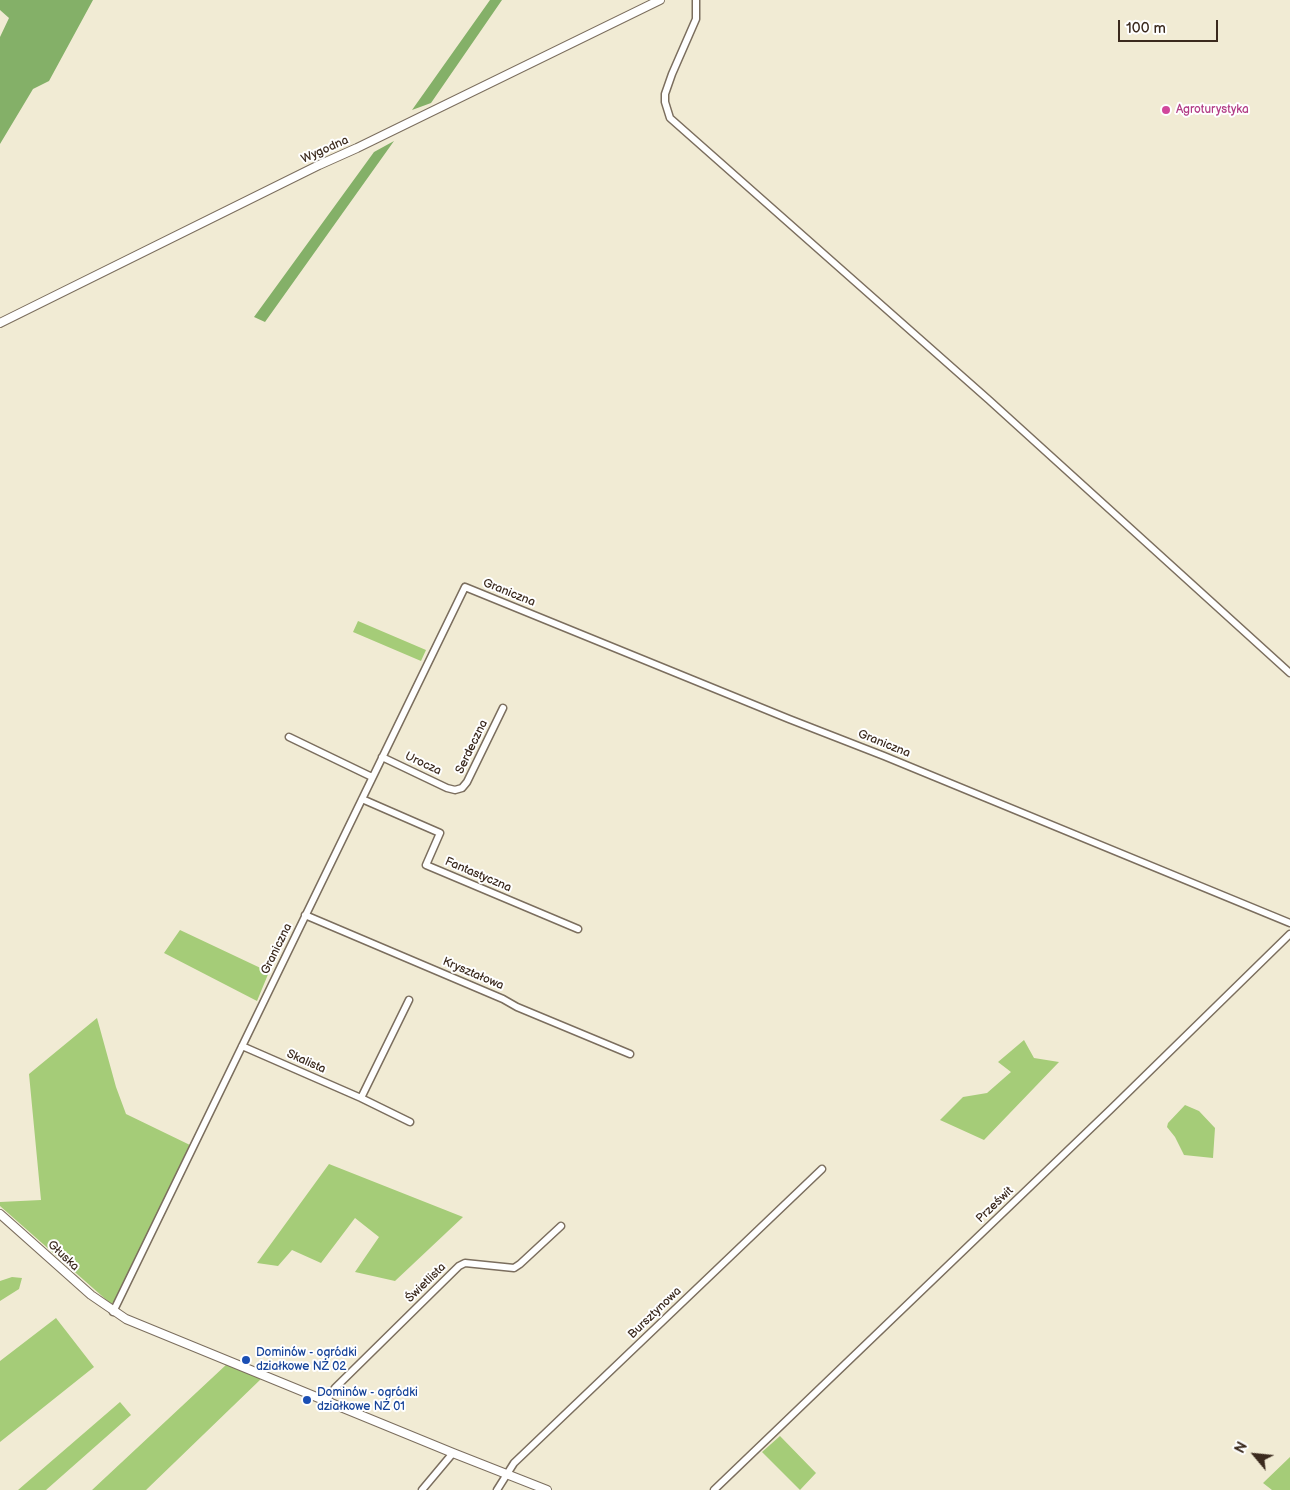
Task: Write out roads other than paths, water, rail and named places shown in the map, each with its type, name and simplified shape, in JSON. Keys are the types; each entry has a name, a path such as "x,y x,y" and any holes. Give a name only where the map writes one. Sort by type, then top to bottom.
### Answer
{"street":[{"name":"Wygodna","path":"0,323 319,164 357,148 660,0"},
{"path":"696,0 696,19 665,94 667,112 670,118 989,400 1290,673"},
{"name":"Graniczna","path":"113,1312 464,588 1091,840 1290,923"},
{"name":"Serdeczna","path":"455,790 462,788 467,782 503,708"},
{"path":"289,737 372,777"},
{"name":"Urocza","path":"382,757 455,790"},
{"name":"Fantastyczna","path":"362,798 440,833 426,865 578,929"},
{"name":"Kryształowa","path":"306,915 630,1054"},
{"name":"Prześwit","path":"714,1490 1111,1109 1290,934"},
{"path":"361,1098 409,1000"},
{"name":"Skalista","path":"242,1046 361,1098 410,1122"},
{"name":"Bursztynowa","path":"497,1490 514,1463 822,1169"},
{"name":"Głuska","path":"0,1214 76,1282 113,1312 132,1322 453,1454 547,1490"},
{"name":"Świetlista","path":"326,1401 334,1388 458,1266 465,1263 514,1268 561,1226"},
{"path":"422,1490 453,1454"}],"place":[{"name":"Agroturystyka","path":"1166,110"},
{"name":"Dominów - ogródki działkowe NŻ 02","path":"246,1360"},
{"name":"Dominów - ogródki działkowe NŻ 01","path":"307,1400"}]}
